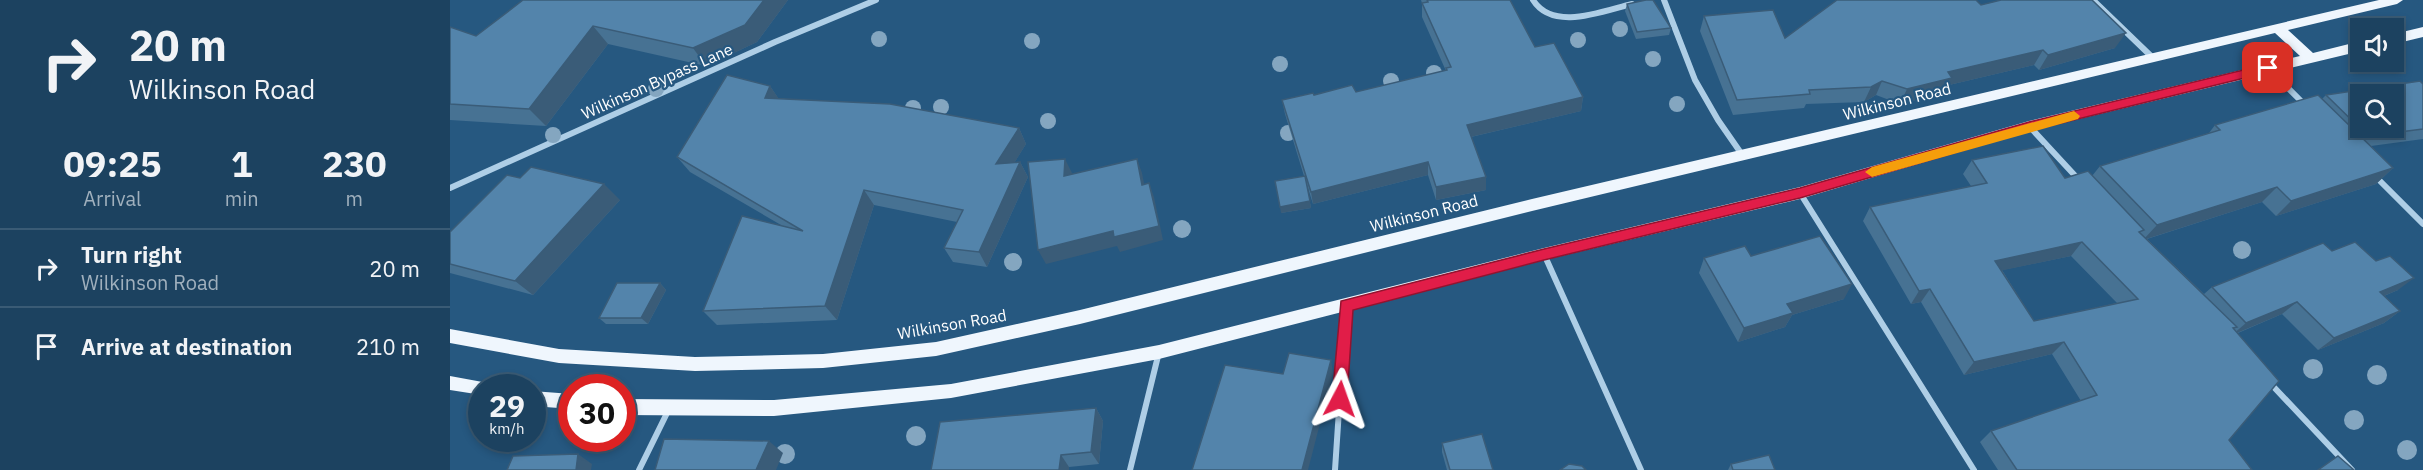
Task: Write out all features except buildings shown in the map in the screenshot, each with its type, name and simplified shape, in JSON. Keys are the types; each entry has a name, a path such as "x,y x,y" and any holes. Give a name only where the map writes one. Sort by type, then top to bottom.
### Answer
{"main road":[{"name":"Wilkinson Road","path":"450,336 559,356 695,364 823,361 936,349 1080,317 1532,205 1744,157 2152,57 2397,0"},
{"path":"2277,28 2310,58"},
{"path":"2404,37 2423,32"},
{"path":"636,407 774,408 951,391 1159,352 1544,254 1800,193 2029,126 2350,49"},
{"path":"450,383 468,386"}],"street":[{"name":"Wilkinson Bypass Lane","path":"450,188 775,42 876,0"},
{"path":"1533,0 1541,11 1567,18 1642,2"},
{"path":"1664,0 1695,80 1718,120 1744,157"},
{"path":"2092,0 2152,57"},
{"path":"2268,68 2309,109"},
{"path":"2029,126 2085,186"},
{"path":"2366,167 2423,224"},
{"path":"1800,193 1974,470"},
{"path":"1544,254 1641,470"},
{"path":"1335,470 1346,305"},
{"path":"1130,470 1159,352"},
{"path":"2260,373 2352,470"},
{"path":"639,470 670,408"}],"slow traffic":[{"path":"1872,172 2029,126 2074,116"}],"route":[{"path":"1340,399 1346,305 1544,254 1800,193 2029,126 2268,68"}]}
